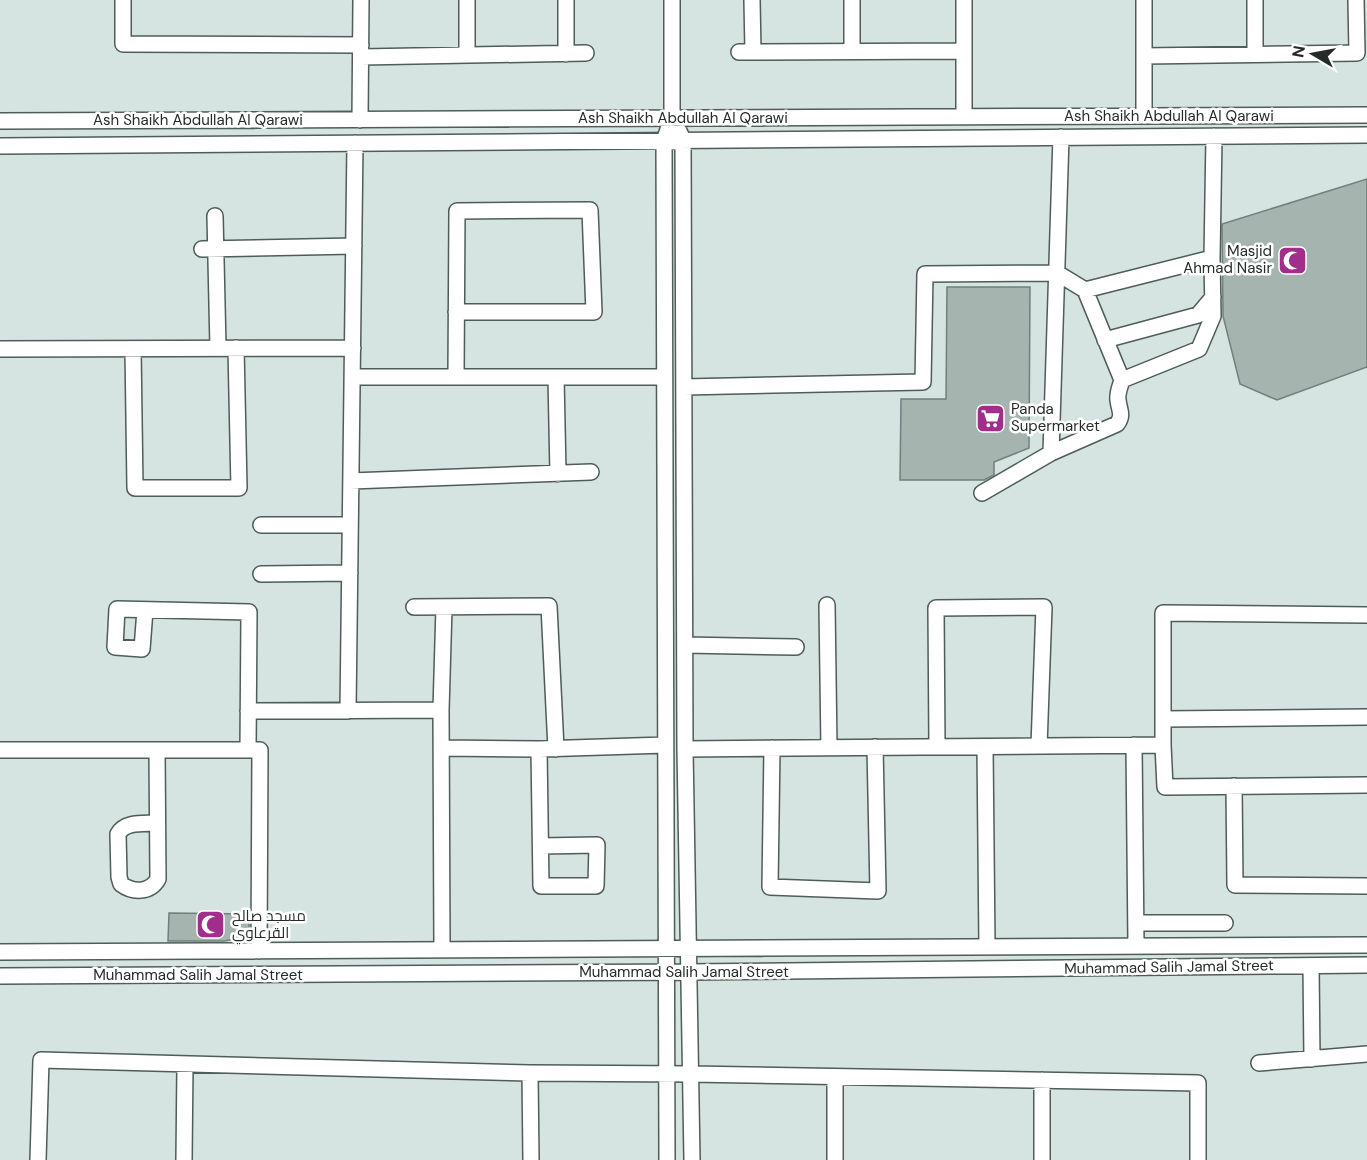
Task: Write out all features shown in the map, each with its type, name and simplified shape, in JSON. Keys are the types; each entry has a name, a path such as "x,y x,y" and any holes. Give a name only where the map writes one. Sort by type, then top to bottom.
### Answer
{"street":[{"path":"123,0 123,44 467,55 586,53"},
{"path":"360,120 361,0"},
{"path":"466,0 467,55"},
{"path":"566,0 566,54"},
{"path":"667,1160 664,141 672,118 672,0"},
{"path":"752,0 746,52 964,51"},
{"path":"852,0 852,52"},
{"path":"963,0 964,116"},
{"path":"1143,116 1144,0"},
{"path":"1255,0 1255,54"},
{"path":"1144,56 1357,53 1356,0"},
{"name":"Ash Shaikh Abdullah Al Qarawi","path":"0,122 1367,115"},
{"path":"672,118 683,140 685,749 692,1160"},
{"path":"0,146 1367,135"},
{"path":"1122,380 1199,349 1213,316 1214,136"},
{"path":"1051,453 1061,137"},
{"path":"348,711 355,143"},
{"path":"456,312 594,312 590,210 457,211 456,312 456,377"},
{"path":"215,216 209,249 218,348"},
{"path":"209,249 354,246"},
{"path":"1085,290 1212,258"},
{"path":"684,387 923,382 925,274 1057,273 1085,290 1122,380 1118,391 1120,420 1117,424 1051,453 982,493"},
{"path":"1105,340 1198,315 1213,297"},
{"path":"133,349 135,488 239,488 237,348"},
{"path":"0,349 353,348"},
{"path":"352,377 664,377"},
{"path":"556,377 558,474"},
{"path":"351,481 591,472"},
{"path":"261,525 350,525"},
{"path":"261,574 350,573"},
{"path":"827,605 829,748"},
{"path":"414,607 549,606 556,748"},
{"path":"442,950 441,710 444,607"},
{"path":"937,747 936,608 1044,607 1039,746"},
{"path":"145,610 249,612 248,750"},
{"path":"1367,615 1163,613 1163,745 1166,787 1367,784"},
{"path":"685,645 796,646"},
{"path":"248,711 441,710"},
{"path":"1163,719 1367,717"},
{"path":"1134,745 1136,946"},
{"path":"685,749 1163,745"},
{"path":"441,748 539,749 665,746"},
{"path":"772,748 770,887 878,891 875,747"},
{"path":"985,747 987,947"},
{"path":"539,749 541,886 597,886 597,845 541,846"},
{"path":"0,750 260,750 259,951"},
{"path":"156,750 158,879 148,890 127,889 120,884 118,834 126,825 157,823"},
{"path":"1234,786 1235,885 1367,885"},
{"path":"1136,923 1225,923"},
{"name":"Muhammad Salih Jamal Street","path":"0,952 1367,945"},
{"name":"Muhammad Salih Jamal Street","path":"0,976 1367,965"},
{"path":"1311,966 1312,1059"},
{"path":"1259,1063 1367,1054"},
{"path":"38,1160 41,1060 530,1073 1198,1083 1198,1160"},
{"path":"184,1160 185,1064"},
{"path":"530,1073 531,1160"},
{"path":"835,1077 835,1160"},
{"path":"1042,1080 1042,1160"}],"building":[{"name":"Masjid Ahmad Nasir","path":"1367,179 1367,367 1277,400 1240,384 1223,316 1222,224"},
{"path":"947,287 1030,287 1029,448 994,462 994,475 984,480 900,480 901,399 946,399"},
{"name":"مسجد صالح القرعاوي","path":"169,913 249,914 249,937 224,941 168,941"}],"place":[{"name":"Masjid Ahmad Nasir","path":"1293,260"},
{"name":"Panda Supermarket","path":"990,418"},
{"name":"مسجد صالح القرعاوي","path":"211,925"}]}
